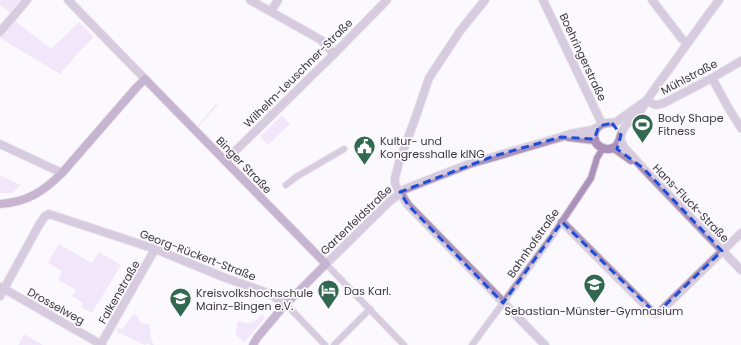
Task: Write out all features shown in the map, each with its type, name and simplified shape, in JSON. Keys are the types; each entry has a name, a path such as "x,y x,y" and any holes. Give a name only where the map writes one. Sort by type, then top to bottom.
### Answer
{"main road":[{"name":"Binger Straße","path":"146,79 225,162 326,264"},
{"path":"0,204 23,200 38,193 50,184 62,173 136,88 146,79"},
{"path":"253,345 257,338 286,304 326,264"},
{"path":"257,345 267,333 274,319"}],"street":[{"path":"0,32 27,0"},
{"name":"Binger Straße","path":"68,0 146,79"},
{"path":"250,0 321,40 334,54"},
{"path":"270,11 278,0"},
{"name":"Wilhelm-Leuschner-Straße","path":"225,162 387,0"},
{"path":"485,0 460,31 429,78 400,162 395,183 408,205 419,217 545,345"},
{"name":"Boehringerstraße","path":"543,0 599,126"},
{"path":"652,0 687,43"},
{"path":"647,100 616,122 605,123 599,126 594,136 597,143 606,149 614,148 619,142 624,128 641,110 687,43 719,0"},
{"name":"Mühlstraße","path":"647,100 655,105 664,103 741,61"},
{"path":"712,78 741,128"},
{"path":"612,123 618,128 621,137"},
{"name":"Gartenfeldstraße","path":"326,264 400,192 469,164 561,138 570,134 592,130 599,126"},
{"name":"Gartenfeldstraße","path":"561,138 572,137 595,140"},
{"name":"Hans-Fluck-Straße","path":"621,137 624,147 741,270"},
{"path":"0,144 62,173"},
{"name":"Bahnhofstraße","path":"472,345 562,222 591,178 597,158 603,148"},
{"name":"Hans-Fluck-Straße","path":"614,148 643,168"},
{"path":"286,185 296,177 344,149"},
{"name":"Georg-Rückert-Straße","path":"1,291 39,225 49,214 155,249 223,277 268,293 286,304 325,345"},
{"path":"562,222 653,313 656,314 659,313 741,233"},
{"name":"Falkenstraße","path":"102,345 155,249"},
{"name":"Binger Straße","path":"326,264 404,345"},
{"name":"Drosselweg","path":"1,291 102,345"},
{"path":"334,345 370,309"}],"highlighted area":[{"path":"612,123 621,135 617,149 643,168 722,251 656,314 562,222 503,303 408,205 400,192 494,156 561,137 594,139 599,126"}],"shaded area":[{"path":"0,0 24,0 12,14 0,5"},
{"path":"14,20 51,49 79,22 94,37 60,74 0,38"},
{"path":"216,104 218,105 199,126 198,125"},
{"path":"282,115 290,124 268,145 260,137"},
{"path":"0,175 21,185 12,193 0,193"},
{"path":"59,244 92,263 99,252 121,265 92,313 81,307 83,303 72,296 76,290 58,280 62,271 48,263"},
{"path":"134,314 138,316 140,323 149,324 151,339 154,345 150,345 149,343 145,345 117,332 117,327 122,329"},
{"path":"261,315 265,318 245,342 236,335 237,323 240,321 249,323 256,320"},
{"path":"24,334 43,345 18,345"}],"place":[{"name":"Body Shape Fitness","path":"642,144"},
{"name":"Kultur- und Kongresshalle kING","path":"365,166"},
{"name":"Sebastian-Münster-Gymnasium","path":"594,304"},
{"name":"Das Karl.","path":"329,310"},
{"name":"Kreisvolkshochschule Mainz-Bingen e.V.","path":"181,318"}]}
